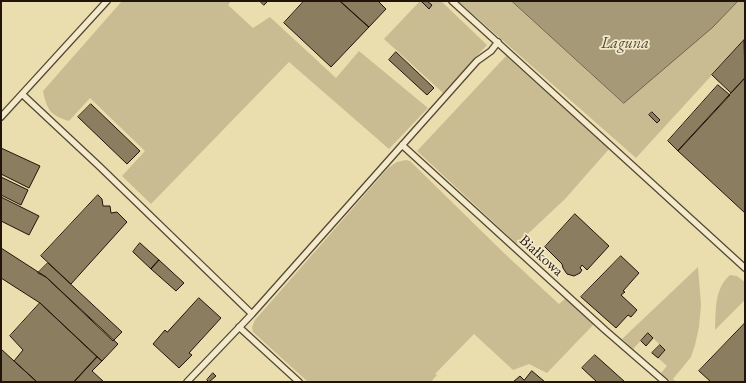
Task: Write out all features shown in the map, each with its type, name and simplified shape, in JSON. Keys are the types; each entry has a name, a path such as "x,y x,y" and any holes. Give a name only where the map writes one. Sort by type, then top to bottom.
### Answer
{"lane":[{"path":"1,117 107,1"},
{"path":"452,1 745,268"},
{"path":"187,382 252,314 477,61 491,51 498,42"},
{"path":"22,94 252,314"},
{"name":"Białkowa","path":"402,145 605,330 665,382"},
{"path":"239,327 299,382"}],"shaded area":[{"path":"122,1 231,1 228,5 253,28 270,17 336,78 359,51 428,108 389,149 289,62 151,204 122,176 145,151 90,98 69,121 53,114 50,111 43,91"},
{"path":"420,1 441,1 487,45 443,93 384,39"},
{"path":"458,1 745,1 745,39 636,158"},
{"path":"506,56 609,149 565,199 517,244 417,151"},
{"path":"406,160 410,161 505,254 559,304 566,298 594,324 547,373 529,364 513,370 474,334 435,374 437,375 431,382 308,382 253,332 252,327 255,320 388,168 397,162"},
{"path":"698,267 701,305 699,327 695,345 691,357 673,379 676,382 670,381 661,373 667,366 658,358 665,350 648,333 633,349 622,339"},
{"path":"730,275 737,276 745,282 745,300 715,330 718,293"}],"water":[{"name":"Laguna","path":"512,1 738,1 713,27 624,103"}],"building":[{"path":"260,1 268,1 264,5"},
{"path":"304,1 340,1 369,27 331,67 284,23"},
{"path":"340,1 378,1 386,9 369,27"},
{"path":"427,1 432,5 429,9 422,2"},
{"path":"744,40 745,78 731,93 712,75"},
{"path":"396,52 434,88 427,95 389,60"},
{"path":"745,78 745,213 678,151"},
{"path":"718,85 730,95 678,151 668,141"},
{"path":"91,104 140,151 127,164 78,117"},
{"path":"652,112 660,120 657,123 649,115"},
{"path":"1,148 40,166 29,188 1,174"},
{"path":"1,177 28,190 21,205 1,195"},
{"path":"98,195 102,199 103,206 110,206 111,213 117,212 127,222 71,284 41,256"},
{"path":"1,197 39,216 29,235 1,221"},
{"path":"575,214 609,246 587,270 582,265 580,268 582,270 580,273 574,276 567,274 562,264 545,247"},
{"path":"140,243 159,260 151,269 133,252"},
{"path":"1,248 46,277 118,344 102,361 40,303 1,278"},
{"path":"621,256 639,273 621,295 637,310 631,317 628,315 616,328 581,297"},
{"path":"159,260 184,283 176,291 151,269"},
{"path":"48,263 122,332 113,341 46,277 38,273"},
{"path":"199,298 221,318 189,353 192,355 179,368 153,344 165,330 167,332"},
{"path":"40,303 97,357 74,382 37,382 14,361 23,350 10,336"},
{"path":"745,323 745,382 711,382 699,371"},
{"path":"648,333 653,338 646,346 641,341"},
{"path":"660,345 665,350 658,358 652,353"},
{"path":"1,349 37,382 2,382"},
{"path":"595,355 625,382 597,382 582,368"},
{"path":"97,357 102,361 92,371 104,382 74,382"},
{"path":"532,371 545,382 513,382 520,376 524,380"},
{"path":"213,373 216,376 209,382 207,380"}]}
